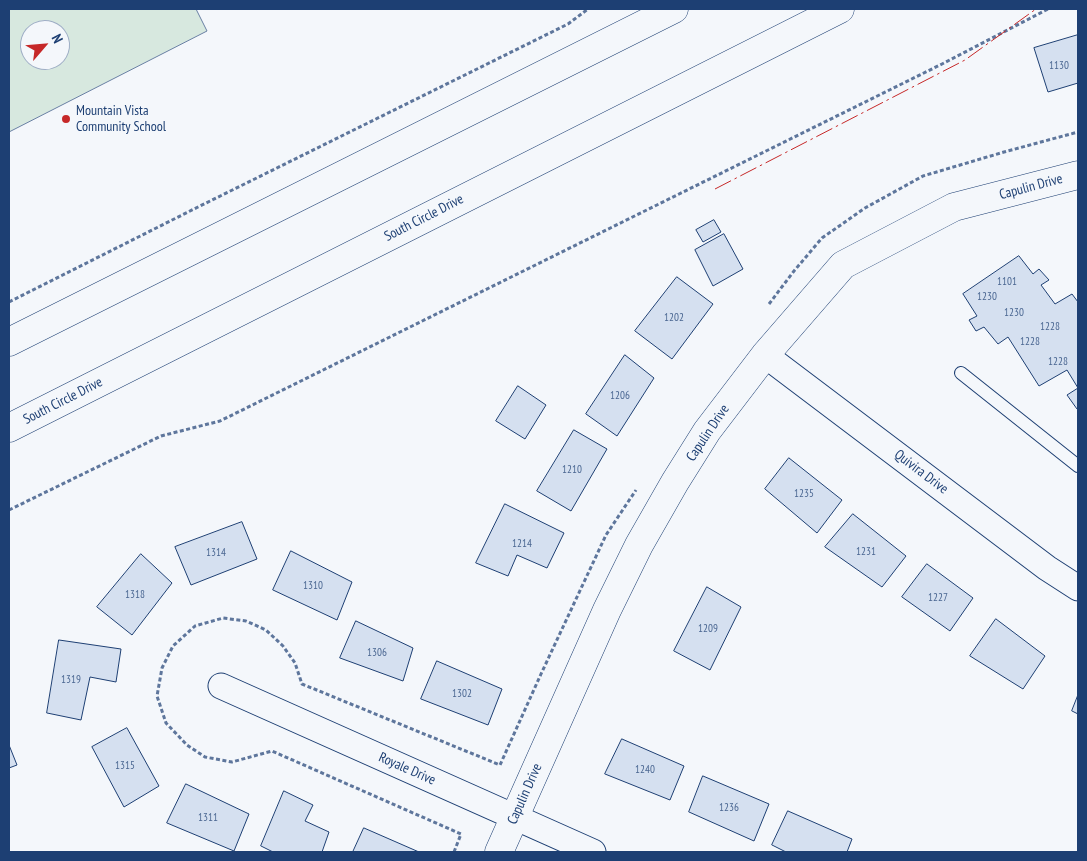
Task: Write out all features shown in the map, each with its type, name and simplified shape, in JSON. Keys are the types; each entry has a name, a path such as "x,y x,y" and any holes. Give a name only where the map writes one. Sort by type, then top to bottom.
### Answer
{"main road":[{"path":"9,342 674,9"},
{"name":"South Circle Drive","path":"9,428 840,9"},
{"name":"Capulin Drive","path":"499,852 607,610 639,545 707,431 765,355 843,265 954,207 1078,175"}],"street":[{"name":"Quivira Drive","path":"765,355 1047,568 1078,588"},
{"name":"Royale Drive","path":"221,686 593,852"}],"lane":[{"path":"961,373 1078,466"}],"path":[{"path":"9,302 568,24 588,9"},
{"path":"9,510 161,436 220,421 942,64 1048,9"}],"shaded area":[{"path":"9,9 196,9 207,31 9,132"}],"building":[{"path":"1078,35 1078,83 1048,92 1034,48"},
{"path":"714,220 721,232 703,242 696,230"},
{"path":"724,234 743,269 713,286 695,250"},
{"path":"1019,256 1033,274 1039,269 1049,280 1041,285 1055,304 1072,294 1078,302 1078,388 1067,370 1039,386 1008,337 998,344 984,327 976,331 969,320 977,316 963,294"},
{"path":"677,277 713,304 672,359 635,331"},
{"path":"625,355 654,378 617,436 586,414"},
{"path":"518,386 546,405 525,439 496,421"},
{"path":"1078,388 1078,408 1077,409 1067,395"},
{"path":"574,430 607,449 571,511 537,491"},
{"path":"789,458 842,500 817,533 765,489"},
{"path":"505,504 564,533 547,568 517,555 508,576 476,563"},
{"path":"853,514 906,556 882,587 825,547"},
{"path":"242,522 257,559 191,585 175,547"},
{"path":"291,551 352,582 337,620 273,590"},
{"path":"141,554 172,583 132,635 97,607"},
{"path":"927,564 973,598 950,631 902,597"},
{"path":"707,587 741,607 710,670 674,651"},
{"path":"996,619 1045,656 1023,689 970,656"},
{"path":"356,621 413,648 403,681 340,658"},
{"path":"59,640 121,649 116,682 90,677 81,720 47,713"},
{"path":"437,661 502,689 488,725 421,699"},
{"path":"1078,695 1078,714 1072,711"},
{"path":"127,728 159,786 124,807 92,747"},
{"path":"622,739 684,766 670,800 605,774"},
{"path":"9,745 17,765 9,768"},
{"path":"703,776 769,804 754,841 689,812"},
{"path":"186,784 249,814 234,851 167,823"},
{"path":"284,791 313,805 305,821 329,832 322,852 273,852 261,846"},
{"path":"788,811 852,839 847,852 786,852 772,845"},
{"path":"364,828 419,852 353,852"}],"power":[{"path":"715,189 965,60 1036,9"}],"place":[{"name":"Mountain Vista Community School","path":"66,119"}]}
